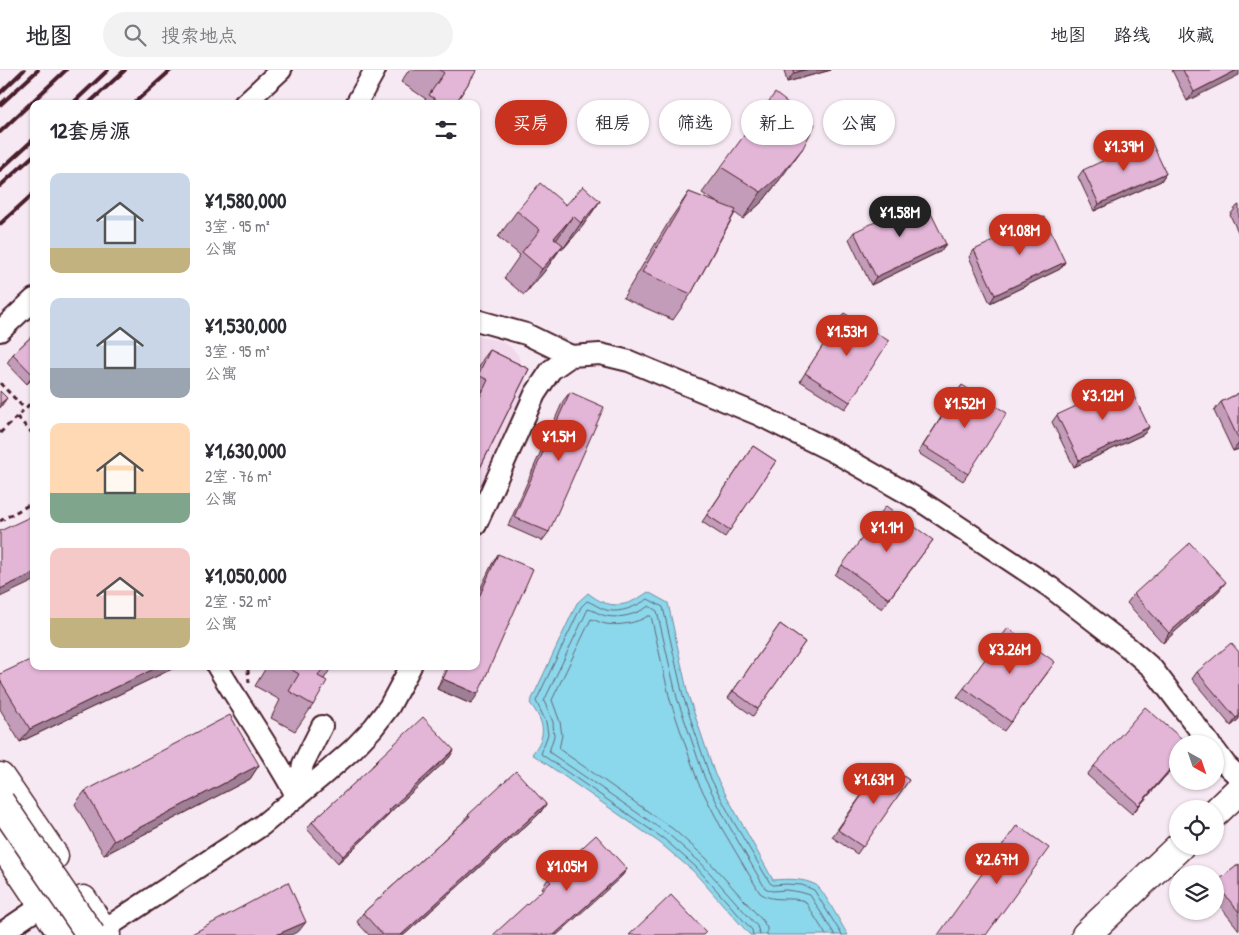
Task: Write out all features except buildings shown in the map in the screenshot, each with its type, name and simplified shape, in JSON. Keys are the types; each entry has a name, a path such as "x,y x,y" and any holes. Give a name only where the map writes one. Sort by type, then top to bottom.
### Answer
{"main road":[{"path":"0,777 32,825 95,934"},
{"path":"1224,804 1239,790"},
{"path":"0,802 95,934"},
{"path":"32,825 20,816 12,813 4,816 1,835 63,935"},
{"path":"0,816 95,934"},
{"path":"1086,935 1170,855"}],"street":[{"path":"248,100 281,70"},
{"path":"358,100 375,70"},
{"path":"0,330 30,303"},
{"path":"480,321 526,334 571,356 600,354 628,362 759,415 838,454 918,500 1050,587 1152,668 1203,735"},
{"path":"480,516 535,394 551,370 571,356"},
{"path":"219,670 246,715 281,767 297,797"},
{"path":"95,934 261,826 297,797 353,749 373,728 389,707 409,670"},
{"path":"297,797 303,764 322,726"},
{"path":"1224,760 1239,777"},
{"path":"0,934 43,905"}],"path":[{"path":"0,383 25,409"},
{"path":"0,433 30,404"},
{"path":"17,417 30,431"},
{"path":"0,521 30,504"},
{"path":"248,670 249,685"}],"shaded area":[{"path":"480,337 501,341 511,347 518,355 526,376 526,388 480,490"}],"water":[{"path":"648,592 668,603 688,695 715,775 773,880 800,880 816,885 828,900 848,935 750,935 693,871 660,843 532,754 540,740 542,728 541,722 530,703 577,603 588,593 603,602 618,605 625,604"}],"railway":[{"path":"0,93 24,70"},
{"path":"0,105 38,70"},
{"path":"34,100 66,70"},
{"path":"76,100 108,70"},
{"path":"92,100 125,70"},
{"path":"137,100 171,70"},
{"path":"0,132 30,104"},
{"path":"0,170 30,143"},
{"path":"0,186 30,159"},
{"path":"0,224 30,197"}]}
